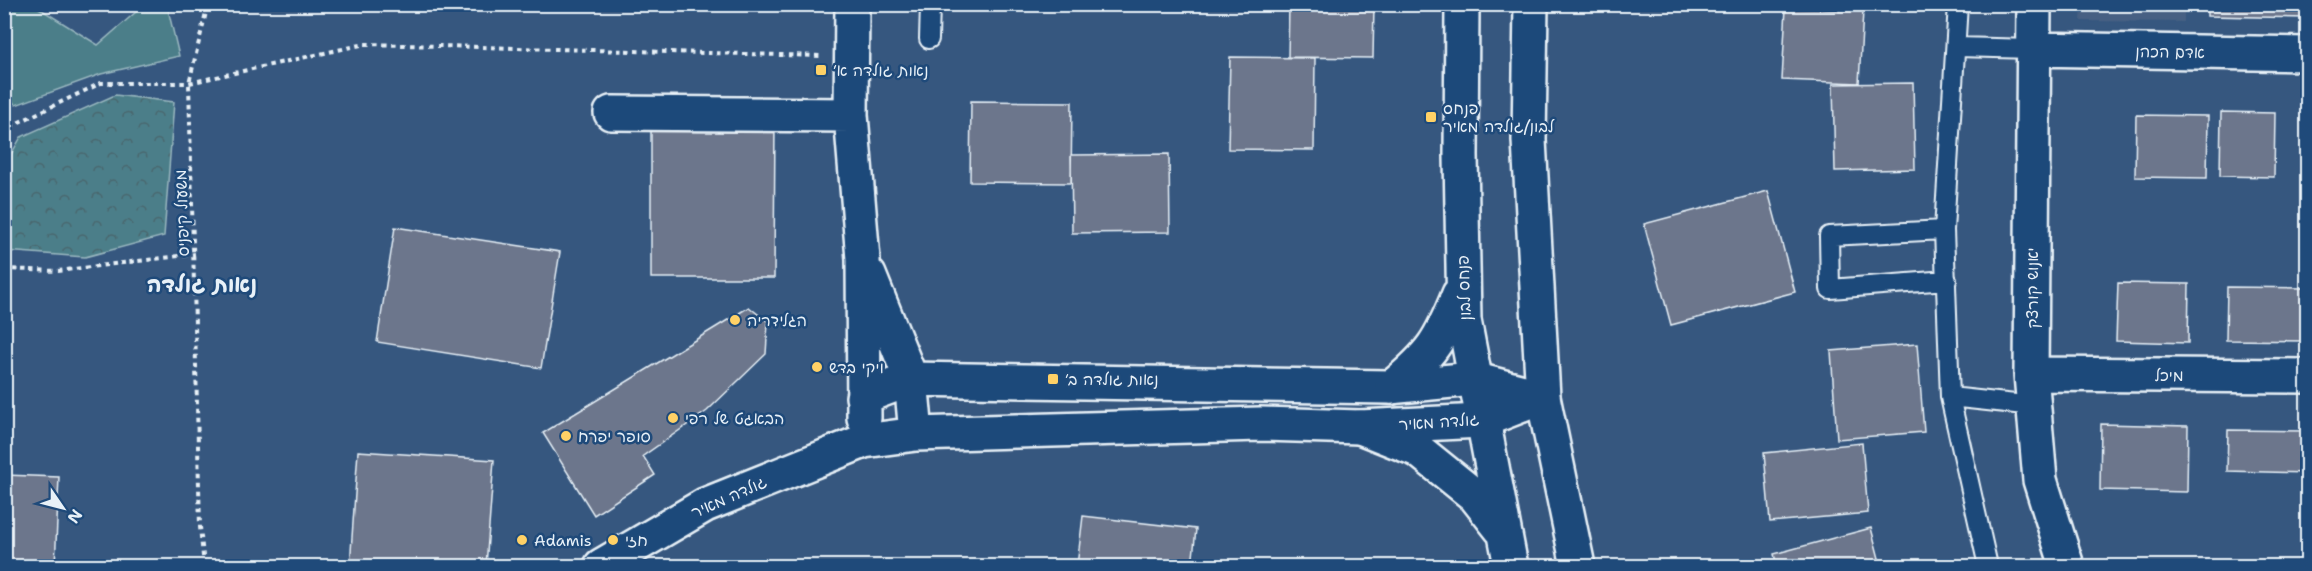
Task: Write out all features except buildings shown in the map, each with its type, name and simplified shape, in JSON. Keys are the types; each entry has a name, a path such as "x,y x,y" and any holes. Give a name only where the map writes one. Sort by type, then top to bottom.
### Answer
{"street":[{"path":"852,4 851,115 863,260 864,441"},
{"name":"פנחס לבון","path":"1462,4 1464,320 1473,379 1508,552"},
{"path":"1531,4 1529,140 1543,397 1578,567"},
{"name":"יאנוש קורצק","path":"2034,4 2031,374 2040,480 2067,567"},
{"name":"אדם הכהן","path":"2033,49 2307,54"},
{"path":"611,113 851,115"},
{"path":"863,260 911,379 916,434"},
{"path":"1392,387 1415,368 1444,333 1463,284"},
{"name":"מיכל","path":"2031,374 2307,376"},
{"path":"863,397 911,379 1392,387 1473,379 1543,397"},
{"path":"1258,384 1260,424"},
{"name":"גולדה מאיר","path":"601,567 705,505 864,441 916,434 1260,424 1360,427 1481,421 1543,397"},
{"path":"1360,427 1418,450 1475,496 1508,552"}],"lane":[{"path":"929,39 930,4"},
{"path":"1958,4 1944,230 1950,397 1988,567"},
{"path":"1957,47 2033,49"},
{"path":"1944,230 1829,236 1830,289 1947,280"},
{"path":"1950,397 2034,406"}],"path":[{"name":"משעול קיפניס","path":"204,567 200,526 189,83 208,4"},
{"path":"4,135 10,126 102,83 189,83 365,44 851,57"},
{"path":"4,119 10,126"},
{"path":"4,269 58,271 195,254"}],"shaded area":[{"path":"2082,5 2184,5 2184,22 2081,21"}],"green space":[{"path":"4,5 34,5 98,45 144,5 167,5 179,56 101,74 16,105 5,94"},
{"path":"115,95 174,102 164,236 85,257 5,251 5,165 21,137"}],"place":[{"name":"נאות גולדה א׳","path":"821,70"},
{"name":"פנחס לבון/גולדה מאיר","path":"1431,117"},
{"name":"הגלידריה","path":"735,320"},
{"name":"ויקי בדש","path":"817,367"},
{"name":"נאות גולדה ב׳","path":"1053,379"},
{"name":"הבאגט של רפי","path":"673,418"},
{"name":"סופר יפרח","path":"566,436"},
{"name":"Adamis","path":"522,540"},
{"name":"חזי","path":"613,540"}],"district":[{"name":"נאות גולדה","path":"202,284"}]}
